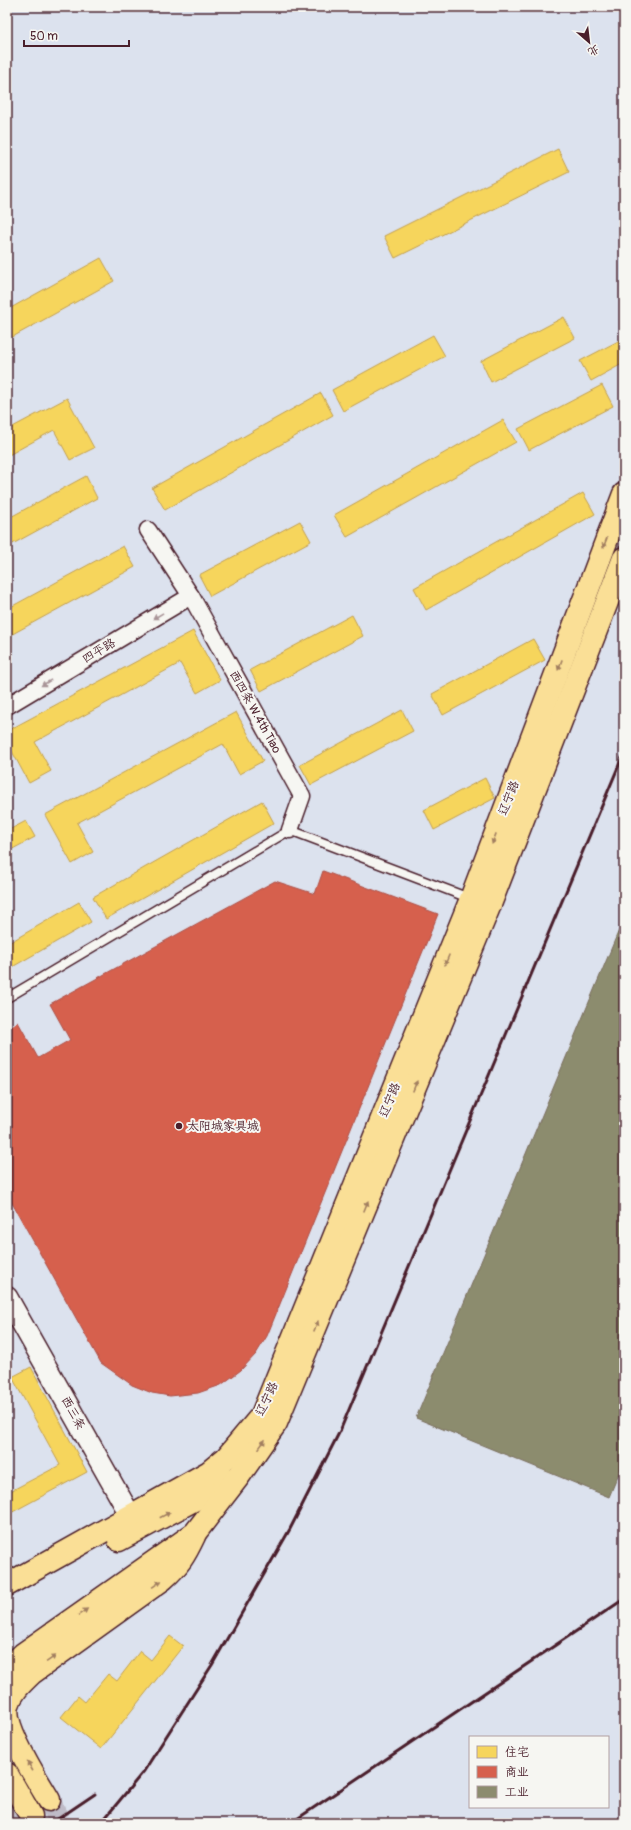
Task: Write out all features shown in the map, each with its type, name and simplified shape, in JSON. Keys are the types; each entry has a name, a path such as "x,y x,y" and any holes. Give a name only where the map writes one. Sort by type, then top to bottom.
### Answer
{"main road":[{"name":"辽宁路","path":"7,1600 134,1523 209,1472 226,1458 247,1435 262,1415 472,899 624,494"},
{"name":"辽宁路","path":"7,1585 134,1523 240,1476 276,1423 489,907 624,558"},
{"path":"49,1800 14,1738 8,1718 8,1705 16,1688 32,1673 178,1567 195,1533 240,1476"},
{"path":"7,1669 23,1654 195,1533"},
{"path":"7,1774 31,1816"}],"street":[{"name":"西四条 W.4th Tiao","path":"148,530 191,596 302,796 290,830"},
{"name":"四平路","path":"7,706 191,596"},
{"name":"西三条","path":"7,1297 134,1523"}],"lane":[{"path":"7,998 290,830 472,899"}],"building: 住宅":[{"path":"558,149 569,172 395,258 384,236"},
{"path":"101,258 114,281 7,340 7,310"},
{"path":"564,317 575,338 491,382 481,361"},
{"path":"433,335 445,356 343,411 332,390"},
{"path":"624,338 624,363 591,381 580,361"},
{"path":"602,385 613,406 529,450 518,429"},
{"path":"321,393 333,415 165,510 152,488"},
{"path":"67,398 94,448 70,460 54,430 7,456 7,430"},
{"path":"503,420 516,442 347,537 334,515"},
{"path":"86,476 97,498 7,547 7,519"},
{"path":"583,493 595,514 426,610 414,588"},
{"path":"300,521 311,541 210,596 199,575"},
{"path":"123,546 135,567 7,637 7,609"},
{"path":"352,615 363,636 261,691 250,670"},
{"path":"193,631 220,680 197,693 180,663 35,742 51,771 29,783 7,742 7,731"},
{"path":"533,639 545,660 443,715 432,694"},
{"path":"402,710 413,731 311,785 300,765"},
{"path":"236,712 263,761 239,774 223,744 77,823 93,852 72,864 45,815"},
{"path":"485,778 495,798 434,830 424,810"},
{"path":"262,801 274,823 106,919 93,897"},
{"path":"26,821 35,837 7,852 7,831"},
{"path":"79,902 91,922 7,970 7,944"},
{"path":"31,1367 87,1472 7,1515 7,1493 60,1465 12,1377"},
{"path":"170,1636 183,1646 101,1749 61,1717 78,1696 85,1702 108,1674 117,1681 140,1651 151,1660"}],"building: 商业":[{"name":"太阳城家具城","path":"323,871 438,914 267,1336 256,1354 241,1370 221,1385 198,1393 170,1396 152,1393 132,1385 101,1363 7,1194 7,1029 18,1022 38,1058 70,1040 50,1004 275,881 315,894"}],"building: 工业":[{"path":"624,918 624,1461 609,1497 416,1418"}],"tunnel":[{"path":"49,1800 61,1823"},
{"path":"7,1809 15,1823"}],"railway":[{"path":"101,1823 144,1771 212,1665 290,1529 340,1431 624,753"},
{"path":"291,1823 624,1599"},
{"path":"52,1823 95,1794"}],"place":[{"name":"太阳城家具城","path":"179,1126"}]}
